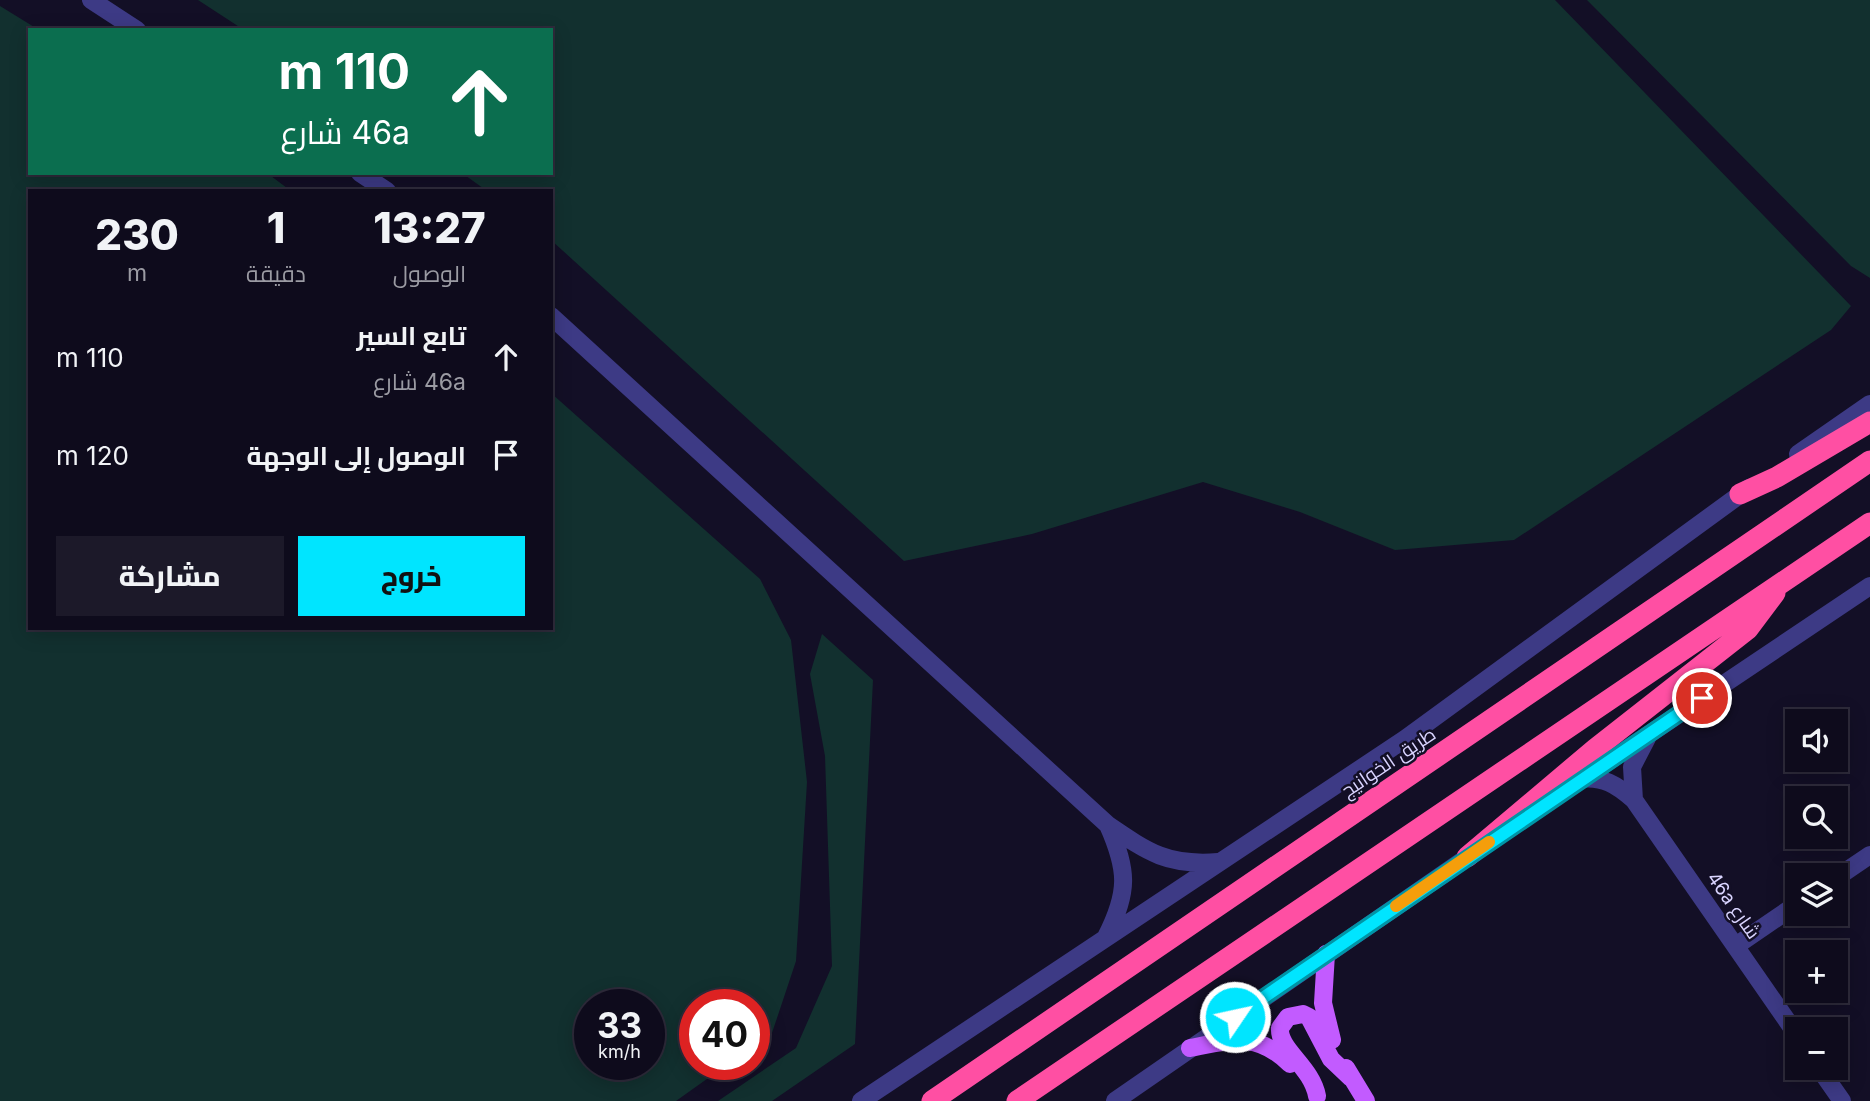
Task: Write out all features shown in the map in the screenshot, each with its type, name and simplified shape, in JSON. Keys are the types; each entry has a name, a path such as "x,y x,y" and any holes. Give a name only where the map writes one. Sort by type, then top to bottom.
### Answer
{"highway":[{"path":"1740,494 1777,477 1870,422"},
{"name":"طريق الخوانيج","path":"932,1101 1870,461"},
{"path":"1017,1101 1870,523"},
{"path":"1467,857 1595,749 1748,629 1769,604 1778,586"}],"main road":[{"path":"1326,954 1323,1003 1326,1026 1351,1078 1366,1101"},
{"path":"1319,1099 1310,1075 1281,1042 1280,1028 1289,1017 1303,1014 1309,1017 1331,1059 1351,1078"},
{"path":"1190,1048 1237,1040 1265,1045 1303,1077 1319,1099"}],"street":[{"path":"91,0 134,28"},
{"path":"363,175 384,189"},
{"path":"553,318 1108,825 1162,858 1186,864 1220,862"},
{"path":"861,1101 1453,705 1740,494 1870,404"},
{"path":"1115,1101 1656,727 1870,586"},
{"path":"1634,800 1632,767 1641,745 1656,727"},
{"name":"46a شارع","path":"1580,779 1596,778 1611,783 1634,800 1785,1017"},
{"path":"1104,940 1118,911 1124,878 1121,855 1108,825"},
{"path":"1848,870 1870,855"},
{"path":"1737,946 1785,912"},
{"path":"1827,1080 1842,1101"}],"green space":[{"path":"198,0 1555,0 1851,306 1831,330 1514,540 1395,550 1300,512 1203,482 1032,534 904,561 553,242 553,189 484,189 465,175 553,175 553,28 241,28"},
{"path":"1587,0 1870,0 1870,278 1851,266"},
{"path":"0,6 36,28 28,28 28,175 270,175 288,189 28,189 28,630 553,630 553,395 760,579 791,640 807,782 796,961 770,1034 770,989 679,989 679,1080 706,1080 676,1101 0,1101"},
{"path":"822,634 873,680 855,1044 772,1101 718,1101 749,1080 770,1080 770,1066 796,1048 832,966 825,756 810,674"}],"slow traffic":[{"path":"1396,906 1489,842"}],"route":[{"path":"1235,1017 1702,698"}]}
